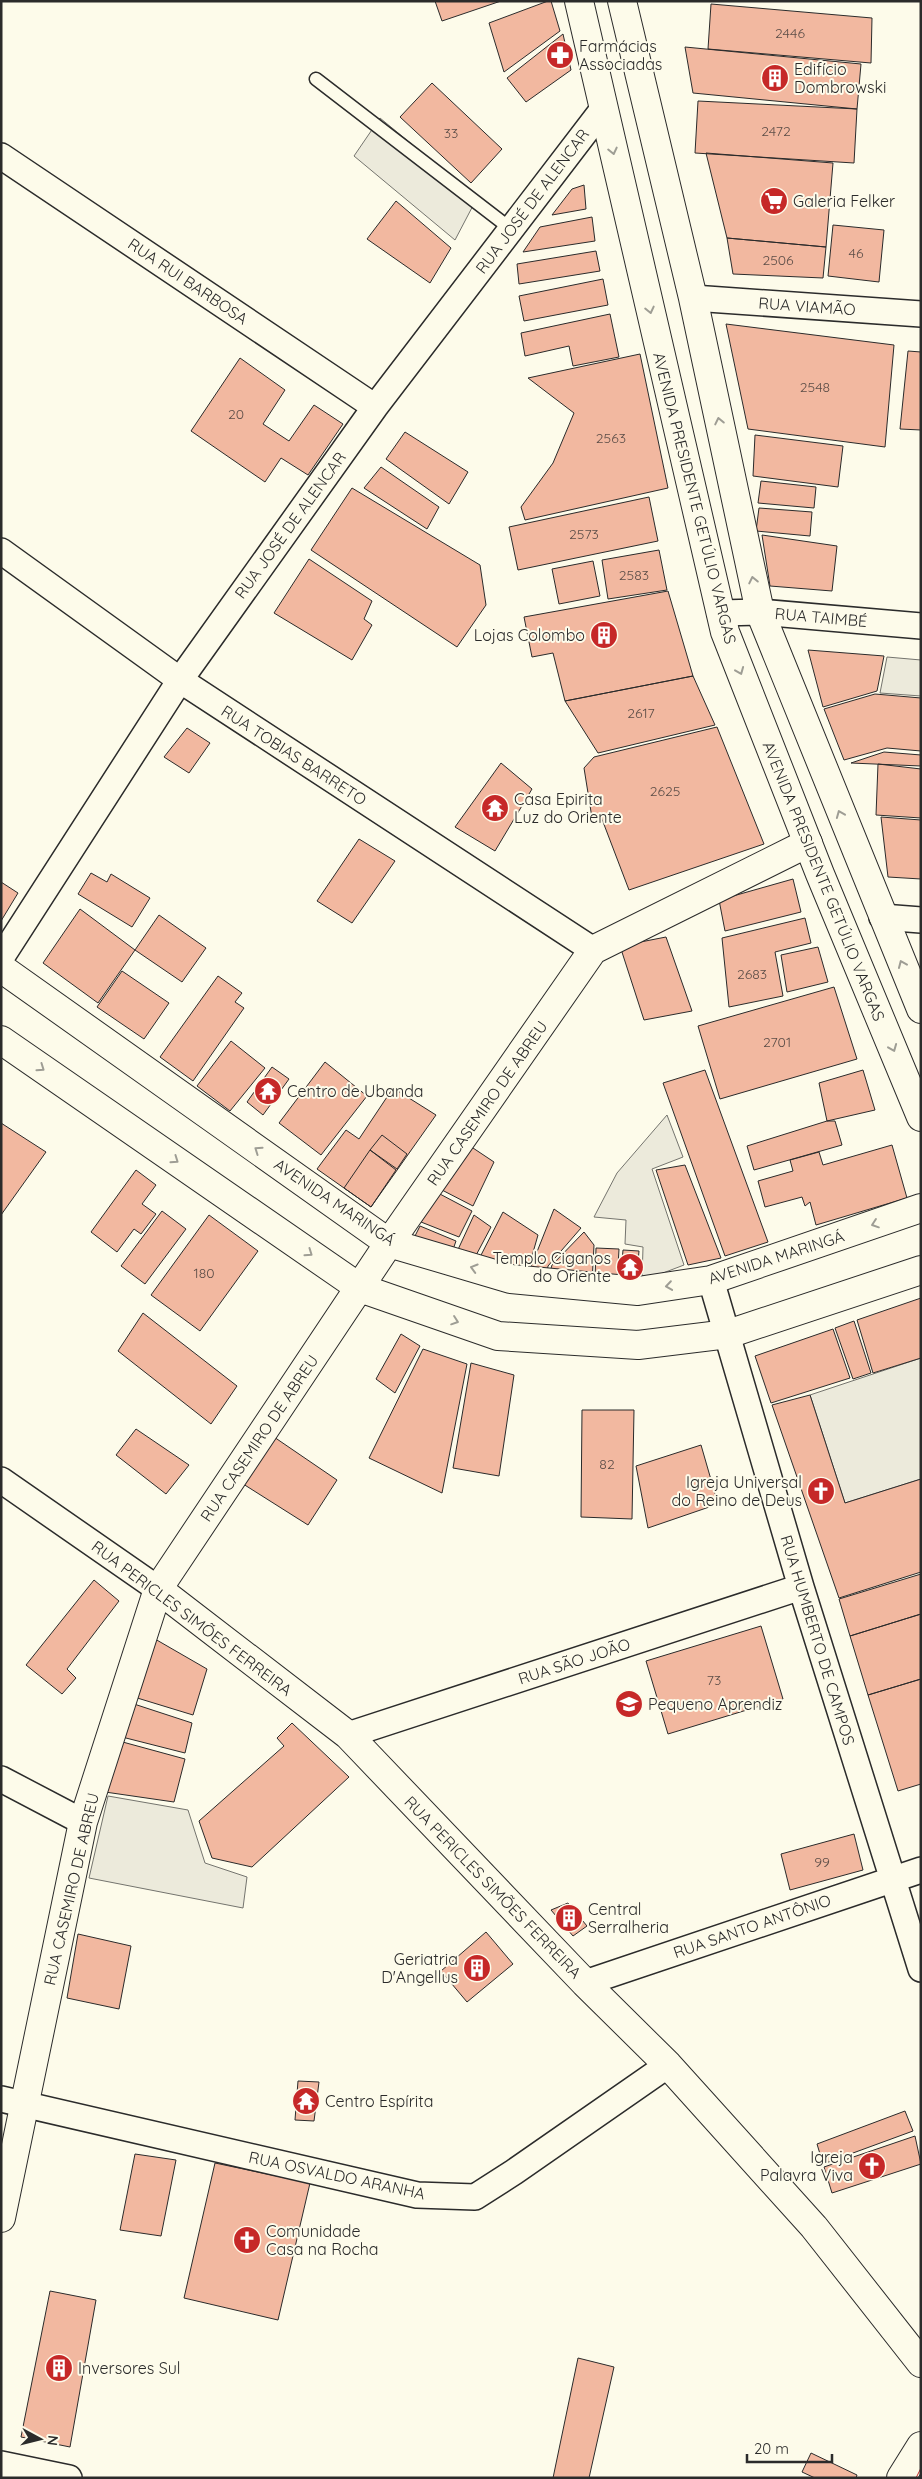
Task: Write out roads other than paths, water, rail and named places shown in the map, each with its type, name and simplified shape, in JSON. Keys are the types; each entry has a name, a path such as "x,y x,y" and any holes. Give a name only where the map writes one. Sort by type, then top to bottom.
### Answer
{"main road":[{"name":"AVENIDA PRESIDENTE GETÚLIO VARGAS","path":"579,1 724,632 808,843 921,1117"},
{"path":"622,1 693,298 760,612 882,917 921,1009"},
{"name":"RUA CASEMIRO DE ABREU","path":"1,2218 13,2102 83,1822 158,1589 389,1243 593,950 808,843"},
{"name":"AVENIDA MARINGÁ","path":"1,968 389,1243 512,1279 638,1291 711,1280 921,1208"},
{"path":"1,1040 360,1288 498,1336 638,1345 728,1334 921,1270"},
{"name":"RUA PERICLES SIMÕES FERREIRA","path":"158,1589 348,1735 585,1983 668,2065 814,2228 921,2363"},
{"path":"901,2478 921,2446"}],"street":[{"name":"RUA JOSÉ DE ALENCAR","path":"1,958 180,680 375,407 603,109"},
{"name":"RUA RUI BARBOSA","path":"1,156 375,407"},
{"name":"RUA VIAMÃO","path":"693,298 921,314"},
{"name":"RUA TOBIAS BARRETO","path":"1,551 180,680 593,950"},
{"name":"RUA TAIMBÉ","path":"720,613 760,612 921,626"},
{"path":"882,917 921,920"},
{"name":"RUA HUMBERTO DE CAMPOS","path":"711,1280 801,1587 921,1969"},
{"name":"RUA PERICLES SIMÕES FERREIRA","path":"1,1480 158,1589"},
{"name":"RUA SÃO JOÃO","path":"348,1735 801,1587"},
{"path":"1,1779 83,1822"},
{"name":"RUA SANTO ANTÔNIO","path":"585,1983 891,1878 921,1870"},
{"name":"RUA OSVALDO ARANHA","path":"13,2102 417,2195 475,2197 668,2065"},
{"path":"1,2464 68,2478"}],"lane":[{"path":"316,79 511,229"}],"place":[{"name":"Farmácias Associadas","path":"560,55"},
{"name":"Edifício Dombrowski","path":"775,78"},
{"name":"Galeria Felker","path":"774,201"},
{"name":"Lojas Colombo","path":"604,635"},
{"name":"Casa Epirita Luz do Oriente","path":"495,808"},
{"name":"Centro de Ubanda","path":"268,1091"},
{"name":"Templo Ciganos do Oriente","path":"630,1267"},
{"name":"Igreja Universal do Reino de Deus","path":"821,1491"},
{"name":"Pequeno Aprendiz","path":"629,1704"},
{"name":"Central Serralheria","path":"569,1918"},
{"name":"Geriatria D'Angellus","path":"477,1968"},
{"name":"Centro Espírita","path":"306,2101"},
{"name":"Igreja Palavra Viva","path":"872,2166"},
{"name":"Comunidade Casa na Rocha","path":"247,2240"},
{"name":"Inversores Sul","path":"59,2368"}]}
